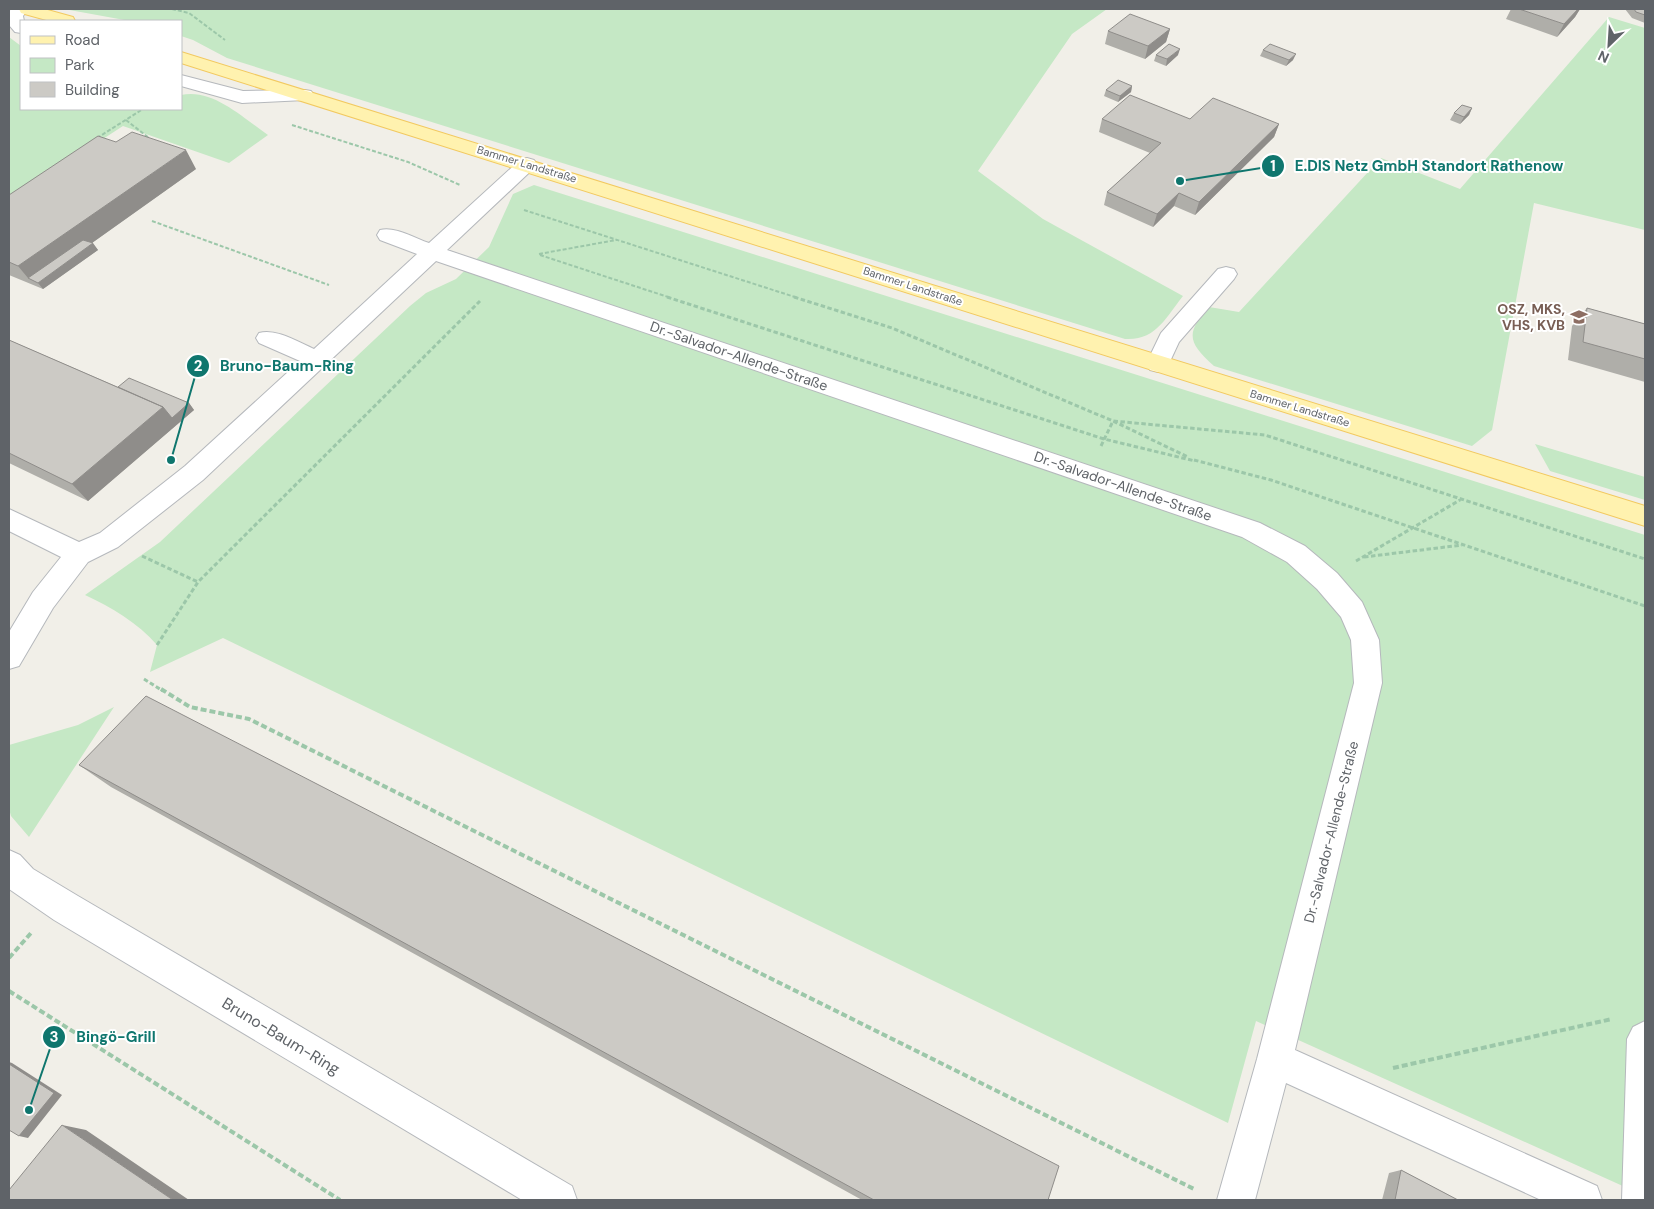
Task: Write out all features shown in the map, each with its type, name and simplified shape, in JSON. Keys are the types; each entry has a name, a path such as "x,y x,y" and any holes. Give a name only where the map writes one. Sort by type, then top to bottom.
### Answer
{"main road":[{"path":"27,9 64,20"},
{"name":"Bammer Landstraße","path":"182,57 1645,516"}],"street":[{"path":"20,9 15,16 15,22 20,27"},
{"path":"182,80 242,97 305,95"},
{"path":"9,658 43,600 79,554 109,540 194,473 527,164"},
{"name":"Dr.-Salvador-Allende-Straße","path":"387,235 432,252 1251,530 1296,554 1327,580 1352,610 1365,640 1368,682 1275,1059 1236,1200"},
{"path":"1158,364 1169,339 1226,274"},
{"path":"267,338 317,359"},
{"path":"9,519 79,554"},
{"name":"Bruno-Baum-Ring","path":"9,866 22,880 66,908 558,1200"},
{"path":"1641,1200 1645,1039"},
{"path":"1275,1059 1583,1200"}],"path":[{"path":"92,142 141,110"},
{"path":"126,120 150,139"},
{"path":"285,123 408,162 489,199 892,328 1113,421 1195,461"},
{"path":"152,220 329,285"},
{"path":"157,645 198,582 504,276 538,254 617,240"},
{"path":"538,254 1104,439 1271,480 1645,606"},
{"path":"1113,421 1265,435 1645,559"},
{"path":"1327,580 1461,500"},
{"path":"109,540 198,582"},
{"path":"1361,558 1463,545"},
{"path":"144,679 190,707 250,719 1199,1191"},
{"path":"9,991 340,1200"},
{"path":"1385,1070 1616,1018"}],"green space":[{"path":"64,9 1107,9 1072,34 978,171 1043,219 1183,296 1152,332 1136,339 1125,339 227,58 182,36 182,20 124,20"},
{"path":"1609,17 1645,28 1645,230 1534,203 1492,430 1472,446 1214,366 1199,351 1193,338 1193,331 1201,316 1209,307 1239,312 1381,158 1460,189"},
{"path":"9,37 20,45 20,110 182,110 182,95 193,94 205,96 227,106 268,135 229,163 123,126 9,200"},
{"path":"534,185 1645,535 1645,1196 1256,1021 1228,1123 223,638 150,672 157,645 124,616 85,595 160,542 410,306 426,293 456,279 489,247 513,194"},
{"path":"1535,444 1645,477 1645,500 1550,471"},
{"path":"114,707 29,837 11,816 9,809 9,745 78,725"}],"building":[{"path":"1519,9 1578,9 1564,24"},
{"path":"1634,9 1645,9 1645,15 1636,12"},
{"path":"1130,14 1170,29 1148,46 1108,31"},
{"path":"1169,44 1180,49 1167,59 1156,55"},
{"path":"1270,44 1296,54 1289,60 1263,50"},
{"path":"1118,80 1132,86 1120,96 1106,90"},
{"path":"1130,95 1190,119 1213,98 1279,124 1199,202 1179,193 1157,214 1107,192 1161,143 1102,119"},
{"path":"1462,105 1472,108 1464,117 1454,113"},
{"path":"132,132 186,150 18,266 9,262 9,195 98,136 116,142"},
{"path":"83,240 93,243 38,283 28,278"},
{"path":"1587,308 1645,324 1645,359 1583,342"},
{"path":"9,340 163,407 72,484 9,453"},
{"path":"129,378 189,403 172,418 163,407 118,387"},
{"path":"146,696 1059,1166 1048,1200 874,1200 79,765"},
{"path":"9,1064 54,1093 19,1136 9,1130"},
{"path":"62,1125 173,1200 9,1200 9,1190"},
{"path":"1401,1170 1458,1200 1395,1200"}],"place":[{"name":"E.DIS Netz GmbH Standort Rathenow","path":"1180,181"},
{"name":"OSZ, MKS, VHS, KVB","path":"1579,317"},
{"name":"Bruno-Baum-Ring","path":"171,460"},
{"name":"Bingö-Grill","path":"29,1110"}]}
